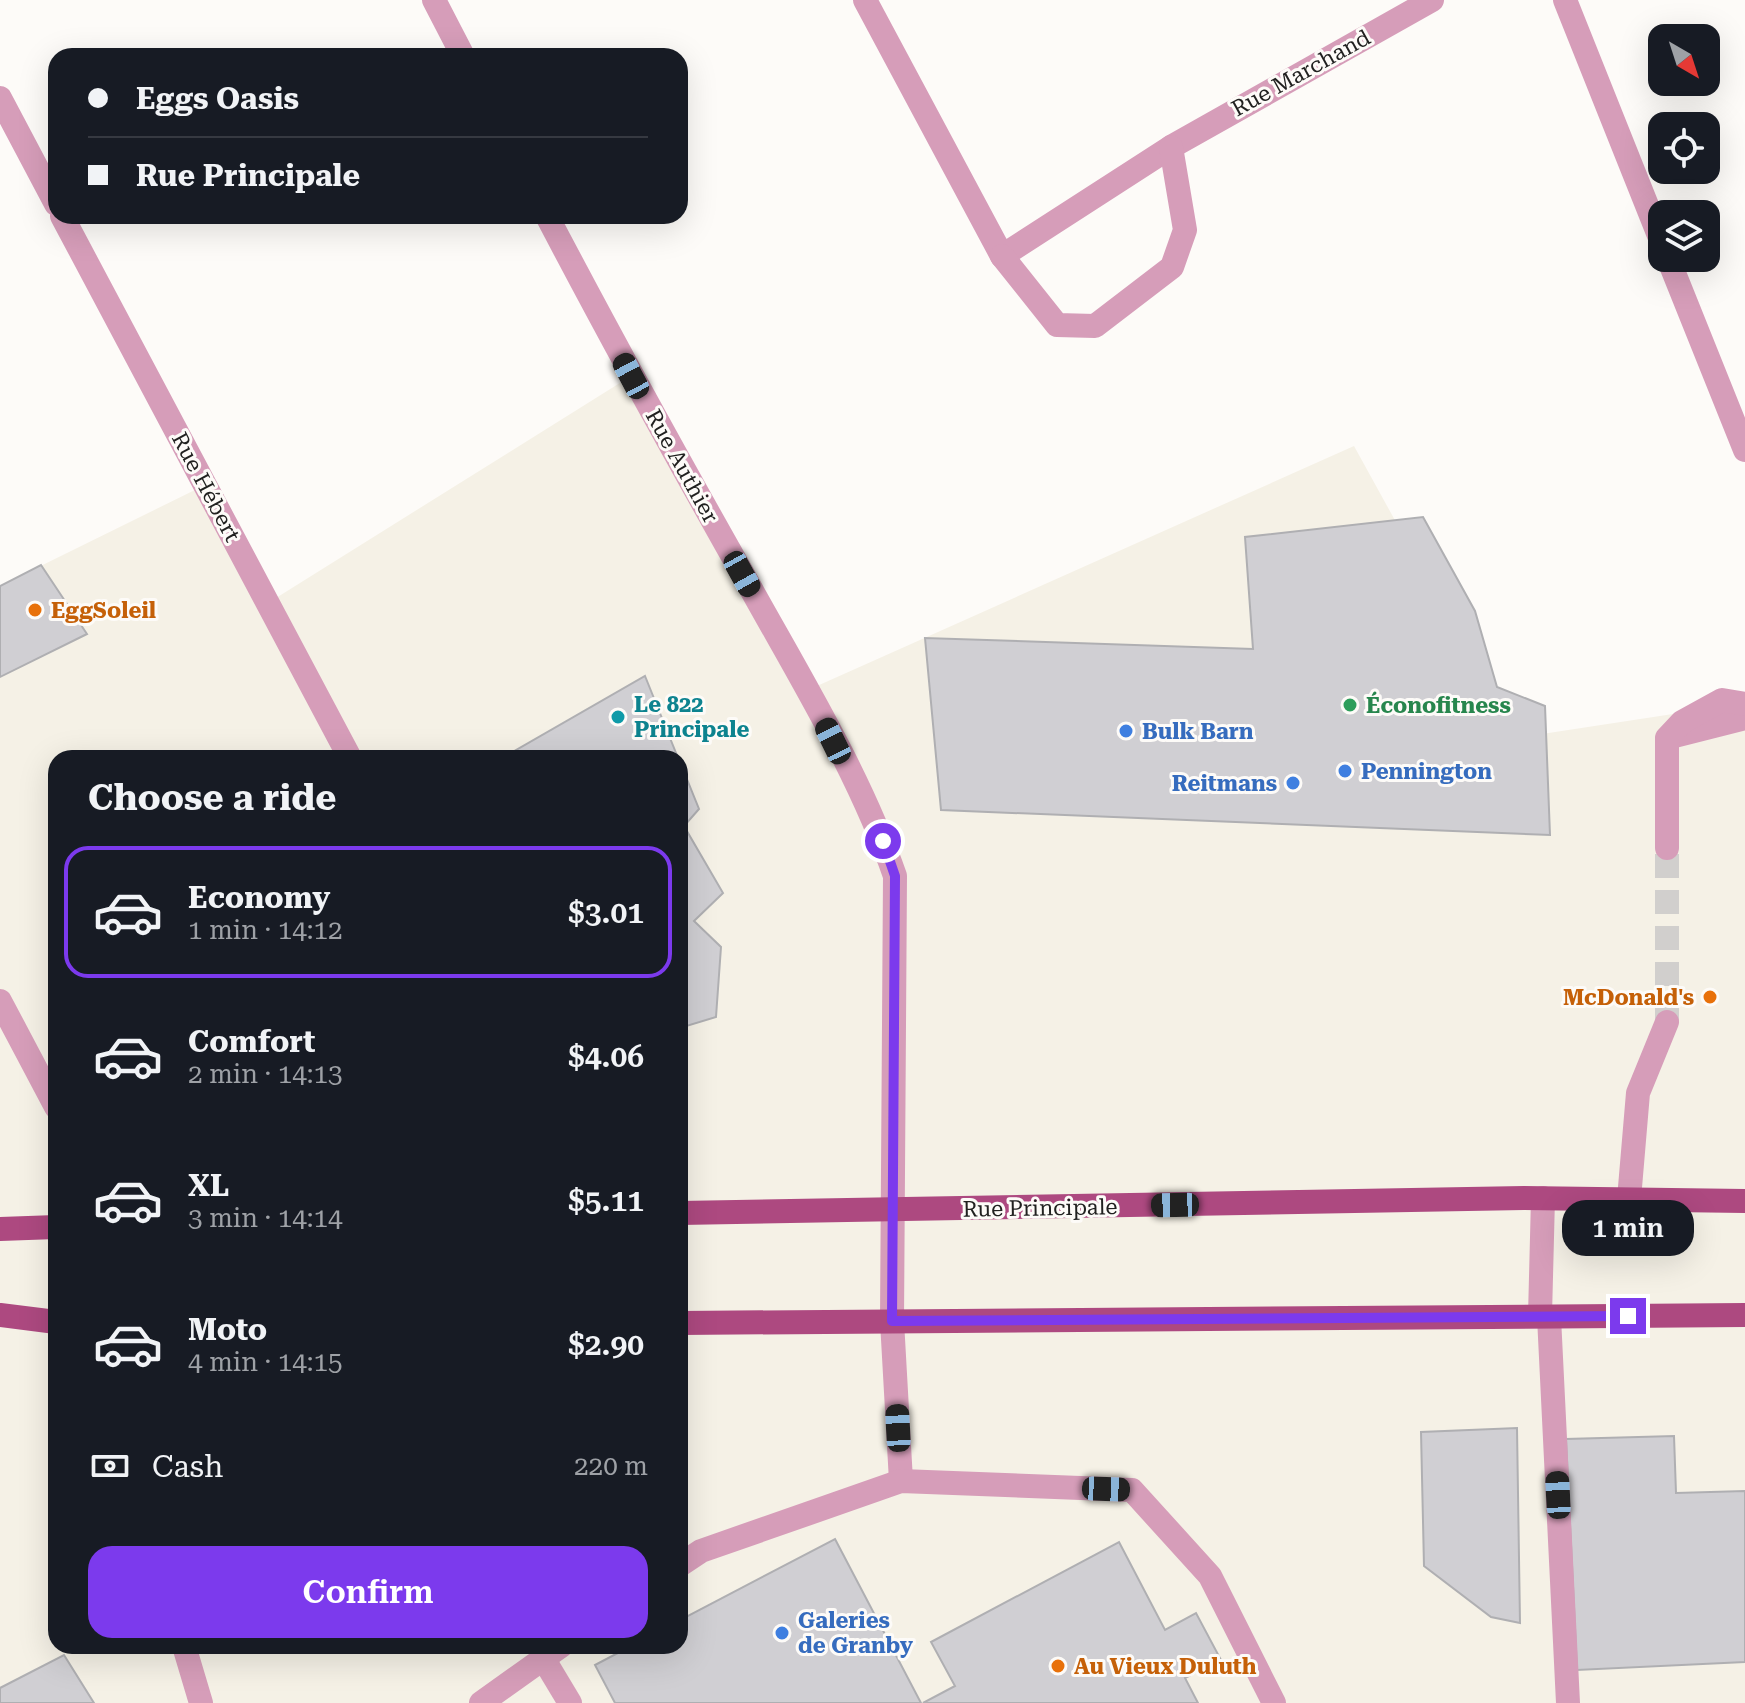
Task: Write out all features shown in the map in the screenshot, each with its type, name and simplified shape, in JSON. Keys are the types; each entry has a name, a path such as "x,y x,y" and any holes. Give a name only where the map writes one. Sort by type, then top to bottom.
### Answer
{"main road":[{"name":"Rue Principale","path":"688,1213 1543,1198 1745,1201"},
{"path":"0,1229 48,1227"},
{"path":"0,1315 48,1321"},
{"path":"688,1323 1745,1315"}],"street":[{"path":"434,0 459,48"},
{"path":"865,0 1002,256 1057,325 1095,326 1172,267 1185,230 1171,147"},
{"name":"Rue Marchand","path":"1002,256 1171,147 1432,0"},
{"path":"1565,0 1648,208"},
{"path":"0,98 48,189"},
{"name":"Rue Hébert","path":"66,224 346,750"},
{"name":"Rue Authier","path":"551,224 631,376 808,691 895,876 892,1321 901,1481"},
{"path":"1674,272 1745,450"},
{"path":"1667,848 1667,738 1682,722 1722,700 1745,704"},
{"path":"1667,738 1745,718"},
{"path":"0,1001 48,1092"},
{"path":"1629,1199 1638,1093 1667,1022"},
{"path":"1543,1198 1545,1317 1568,1703"},
{"path":"688,1560 701,1551 901,1481 1132,1490 1210,1576 1274,1703"},
{"path":"186,1654 201,1703"},
{"path":"481,1703 549,1654"},
{"path":"553,1654 570,1703"}],"shaded area":[{"path":"631,376 808,690 1354,446 1515,738 1745,703 1745,1703 0,1703 0,586 205,485 268,603"}],"building":[{"path":"1423,517 1475,611 1497,687 1545,706 1550,835 941,810 925,638 1253,649 1245,537"},
{"name":"EggSoleil","path":"41,565 87,634 0,677 0,586"},
{"name":"Le 822 Principale","path":"645,676 675,750 516,750"},
{"name":"Le 822 Principale","path":"688,782 699,809 688,821"},
{"name":"Le 822 Principale","path":"688,833 723,893 694,921 721,947 716,1017 688,1026"},
{"path":"1517,1428 1520,1623 1491,1617 1424,1566 1421,1432"},
{"path":"1674,1436 1676,1493 1745,1491 1745,1662 1577,1670 1566,1439"},
{"name":"Galeries de Granby","path":"835,1539 921,1703 615,1703 595,1665 616,1654 688,1654 688,1616"},
{"name":"Galeries de Granby","path":"1119,1542 1165,1630 1196,1613 1221,1660 1185,1678 1198,1703 923,1703 955,1686 931,1642"},
{"path":"64,1655 94,1703 0,1703 0,1688"}],"tunnel":[{"path":"1667,848 1667,1022"}],"place":[{"name":"EggSoleil","path":"35,610"},
{"name":"Éconofitness","path":"1350,705"},
{"name":"Le 822 Principale","path":"618,717"},
{"name":"Bulk Barn","path":"1126,731"},
{"name":"Pennington","path":"1345,771"},
{"name":"Reitmans","path":"1293,783"},
{"name":"McDonald's","path":"1710,997"},
{"name":"Galeries de Granby","path":"782,1633"},
{"name":"Au Vieux Duluth","path":"1058,1666"}],"route":[{"path":"883,841 895,876 892,1321 1628,1316"}]}
